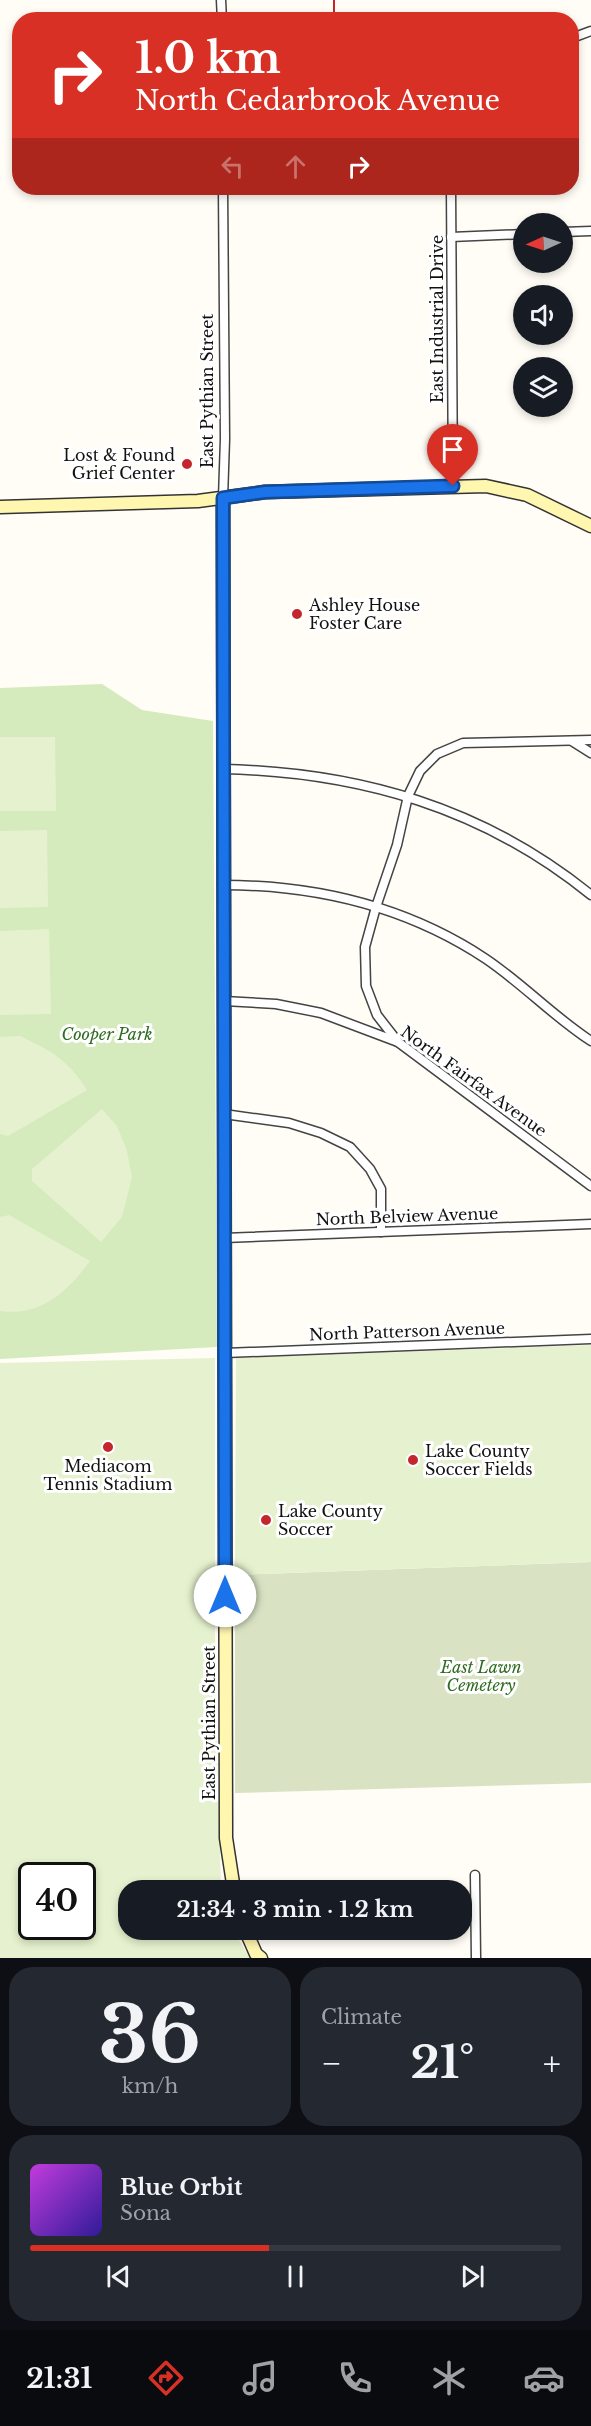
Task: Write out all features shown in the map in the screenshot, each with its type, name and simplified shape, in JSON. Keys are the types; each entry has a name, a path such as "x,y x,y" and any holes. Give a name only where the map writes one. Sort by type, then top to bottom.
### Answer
{"street":[{"name":"East Pythian Street","path":"223,195 225,439 222,885 226,1838 232,1880"},
{"name":"East Industrial Drive","path":"451,195 453,486"},
{"path":"573,232 591,231"},
{"path":"451,237 513,234"},
{"path":"0,507 198,501 265,492 486,486 528,495 591,526"},
{"path":"398,1042 377,1015 366,986 365,947 397,845 408,796 420,771 437,754 463,744 591,740"},
{"path":"572,741 591,753"},
{"path":"224,769 274,770 345,780 408,796 495,831 558,868 591,895"},
{"path":"222,885 265,885 323,892 376,907 440,930 487,960 591,1041"},
{"name":"North Fairfax Avenue","path":"224,1002 287,1006 321,1013 398,1042 591,1186"},
{"path":"370,1030 377,1015"},
{"path":"224,1114 289,1123 321,1133 350,1147 370,1169 381,1189 381,1232"},
{"name":"North Belview Avenue","path":"224,1238 591,1224"},
{"name":"North Patterson Avenue","path":"225,1353 591,1340"},
{"path":"475,1875 476,1958"},
{"path":"250,1940 256,1954 261,1958"}],"green space":[{"name":"Cooper Park","path":"102,684 142,710 213,721 217,1347 0,1359 0,688"},
{"path":"0,737 55,737 56,811 0,811"},
{"path":"47,830 48,907 0,908 0,831"},
{"path":"49,929 51,1014 0,1015 0,931"},
{"path":"20,1036 58,1057 73,1071 87,1090 8,1136 0,1134 0,1037"},
{"path":"102,1109 117,1126 127,1151 132,1177 122,1217 101,1242 32,1181 32,1169"},
{"path":"9,1215 90,1261 63,1292 52,1300 41,1306 15,1312 0,1311 0,1217"},
{"name":"Lake County Soccer Fields","path":"591,1345 591,1562 235,1575 236,1358"},
{"path":"215,1358 215,1660 221,1880 118,1880 118,1940 239,1940 250,1958 0,1958 0,1363"},
{"name":"East Lawn Cemetery","path":"591,1562 591,1783 235,1793 235,1575"}],"railway":[{"path":"334,0 334,12"}],"place":[{"name":"Lost & Found Grief Center","path":"187,464"},
{"name":"Ashley House Foster Care","path":"297,614"},
{"name":"Mediacom Tennis Stadium","path":"108,1447"},
{"name":"Lake County Soccer Fields","path":"413,1460"},
{"name":"Lake County Soccer","path":"266,1520"}],"route":[{"path":"225,1596 223,498 265,492 453,486"}]}
